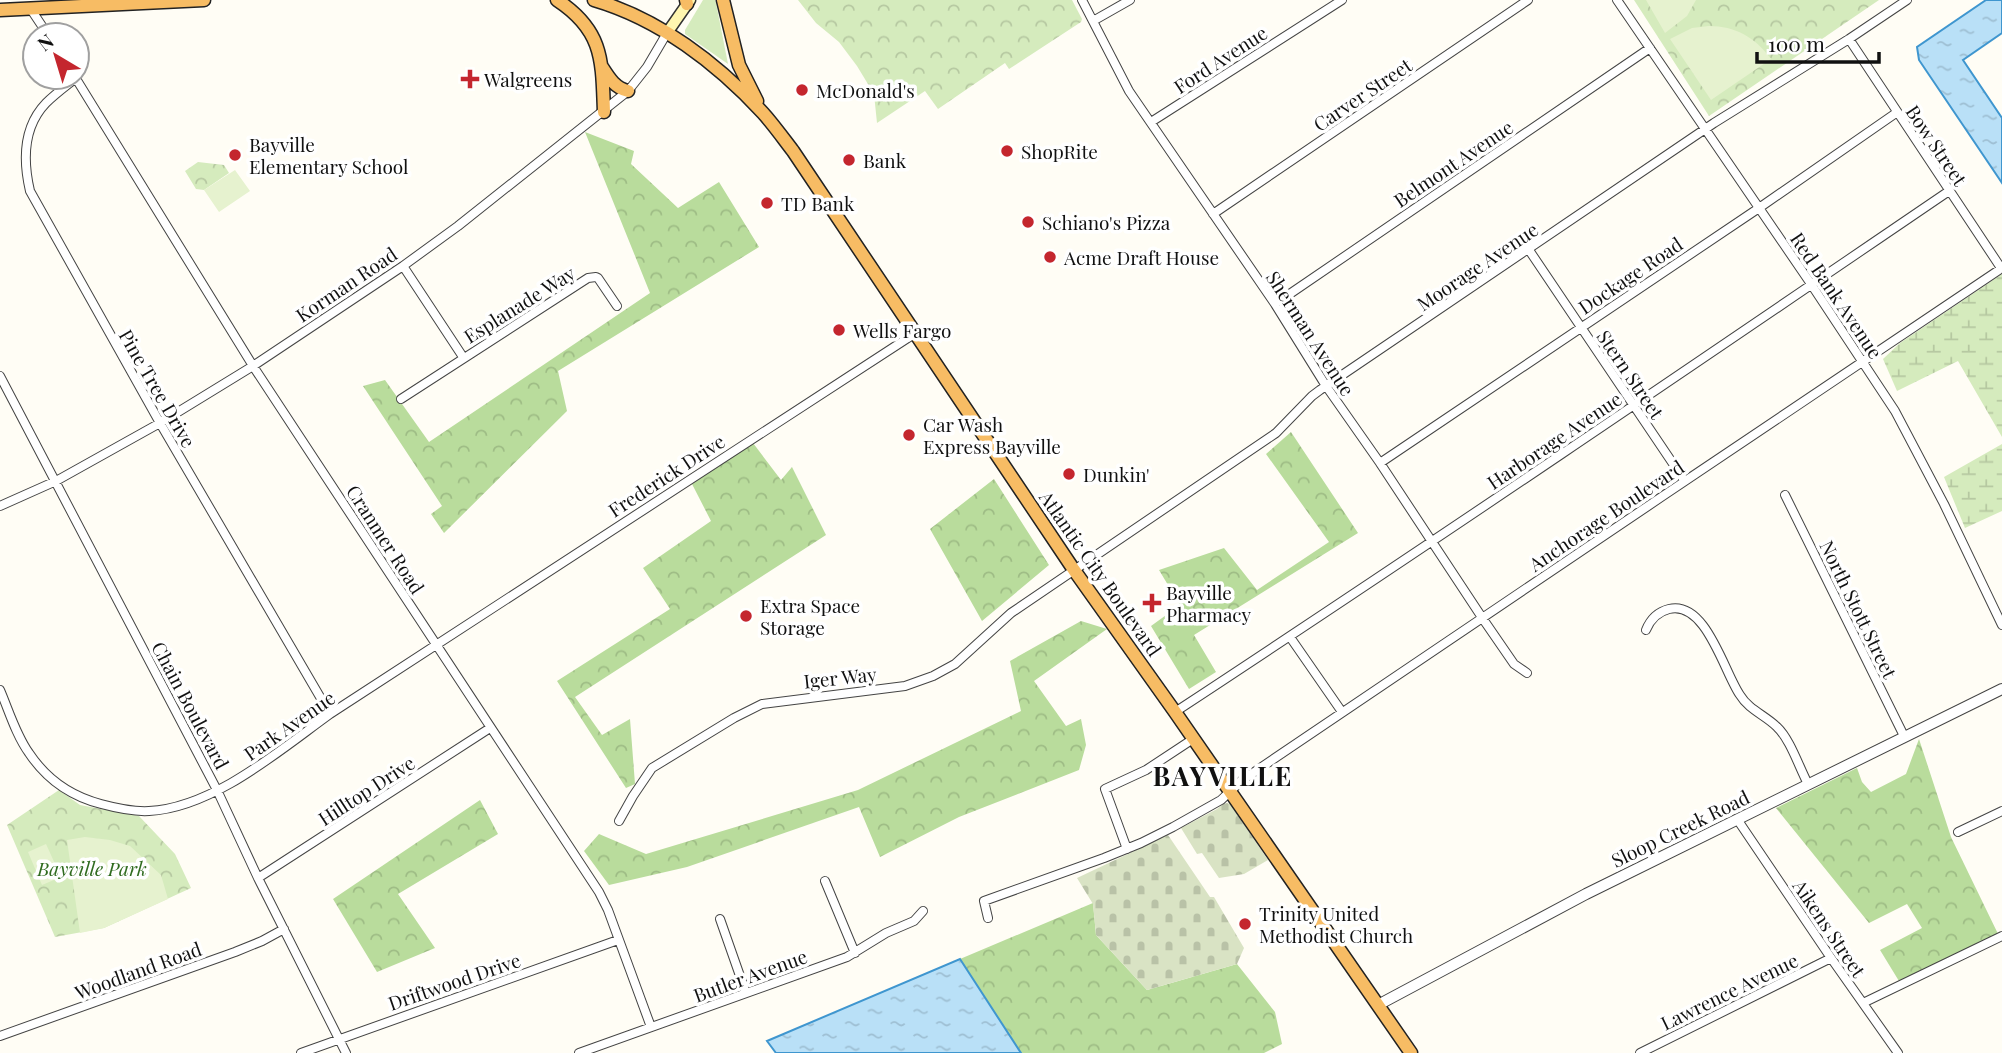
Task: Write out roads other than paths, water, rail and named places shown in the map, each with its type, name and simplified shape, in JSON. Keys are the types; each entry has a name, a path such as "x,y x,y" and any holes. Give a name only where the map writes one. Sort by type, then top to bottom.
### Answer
{"highway":[{"path":"0,10 204,0"},
{"path":"557,0 572,9 586,24 596,41 602,67 604,112"},
{"path":"594,0 629,12 667,33 726,76 764,114"},
{"path":"723,2 739,65 764,114"},
{"path":"602,67 612,82 628,92"},
{"name":"Atlantic City Boulevard","path":"764,114 793,151 1074,570 1410,1053"}],"main road":[{"path":"667,33 687,1"}],"street":[{"name":"Sherman Avenue","path":"1082,0 1129,91 1275,304 1326,386 1483,619 1514,664 1527,673"},
{"path":"1093,21 1130,0"},
{"name":"Ford Avenue","path":"1151,122 1342,0"},
{"name":"Carver Street","path":"1213,214 1528,0"},
{"name":"Red Bank Avenue","path":"1617,0 1811,284 1912,440 2002,625"},
{"name":"Moorage Avenue","path":"1074,570 1276,433 1312,396 1326,386 1705,130 1907,0"},
{"path":"30,8 39,21"},
{"name":"Korman Road","path":"0,506 56,481 160,424 403,266 628,92 667,33"},
{"name":"Bow Street","path":"1849,39 1948,191 2002,268"},
{"name":"Belmont Avenue","path":"1275,304 1650,48"},
{"name":"Pine Tree Drive","path":"59,91 47,101 32,124 28,136 26,173 30,191 160,424 330,714"},
{"name":"Cranmer Road","path":"83,91 253,366 599,892 651,1027"},
{"name":"Dockage Road","path":"1380,463 1896,113"},
{"name":"Harborage Avenue","path":"1175,712 1512,489 1948,191"},
{"name":"Stern Street","path":"1529,250 1684,480"},
{"name":"Esplanade Way","path":"403,266 463,357"},
{"name":"Anchorage Boulevard","path":"1230,791 1684,480 2002,268"},
{"name":"Esplanade Way","path":"401,399 587,278 598,278 617,306"},
{"name":"Frederick Drive","path":"436,645 914,334"},
{"name":"Chain Boulevard","path":"0,376 217,790 346,1053"},
{"name":"North Stott Street","path":"1785,495 1903,736"},
{"name":"Iger Way","path":"619,821 652,768 734,718 762,704 905,686 922,681 955,664 1011,613 1074,570"},
{"path":"1646,630 1652,619 1668,609 1686,610 1696,617 1705,628 1741,697 1779,728 1808,784"},
{"path":"1290,637 1342,712"},
{"name":"Park Avenue","path":"0,690 27,751 52,780 79,797 108,806 147,811 182,804 217,790 248,773 330,714 436,645"},
{"name":"Sloop Creek Road","path":"1378,1005 1515,931 2002,689"},
{"name":"Hilltop Drive","path":"258,878 490,728"},
{"path":"1127,849 1105,789 1146,770 1194,739"},
{"path":"988,918 984,901 1127,849 1221,800 1230,791"},
{"path":"1958,832 2002,811"},
{"name":"Aikens Street","path":"1737,819 1898,1053"},
{"path":"825,881 855,953"},
{"name":"Butler Avenue","path":"579,1053 855,953 886,933 914,921 923,911"},
{"path":"720,919 746,993"},
{"name":"Woodland Road","path":"0,1036 235,952 284,929"},
{"path":"1863,1003 2002,936"},
{"name":"Driftwood Drive","path":"301,1053 618,940"},
{"name":"Lawrence Avenue","path":"1646,1052 1831,958"}],"water":[{"path":"1986,0 2002,0 2002,33 1963,60 2002,118 2002,183 1919,60 1917,47"},
{"path":"960,959 1021,1053 776,1053 767,1041"}],"place":[{"name":"Walgreens","path":"470,79"},
{"name":"McDonald's","path":"802,90"},
{"name":"ShopRite","path":"1007,151"},
{"name":"Bayville Elementary School","path":"235,155"},
{"name":"Bank","path":"849,160"},
{"name":"TD Bank","path":"767,203"},
{"name":"Schiano's Pizza","path":"1028,222"},
{"name":"Acme Draft House","path":"1050,257"},
{"name":"Wells Fargo","path":"839,330"},
{"name":"Car Wash Express Bayville","path":"909,435"},
{"name":"Dunkin'","path":"1069,474"},
{"name":"Bayville Pharmacy","path":"1152,603"},
{"name":"Extra Space Storage","path":"746,616"},
{"name":"Trinity United Methodist Church","path":"1245,924"}],"district":[{"name":"BAYVILLE","path":"1223,775"}],"park label":[{"name":"Bayville Park","path":"92,868"}]}
